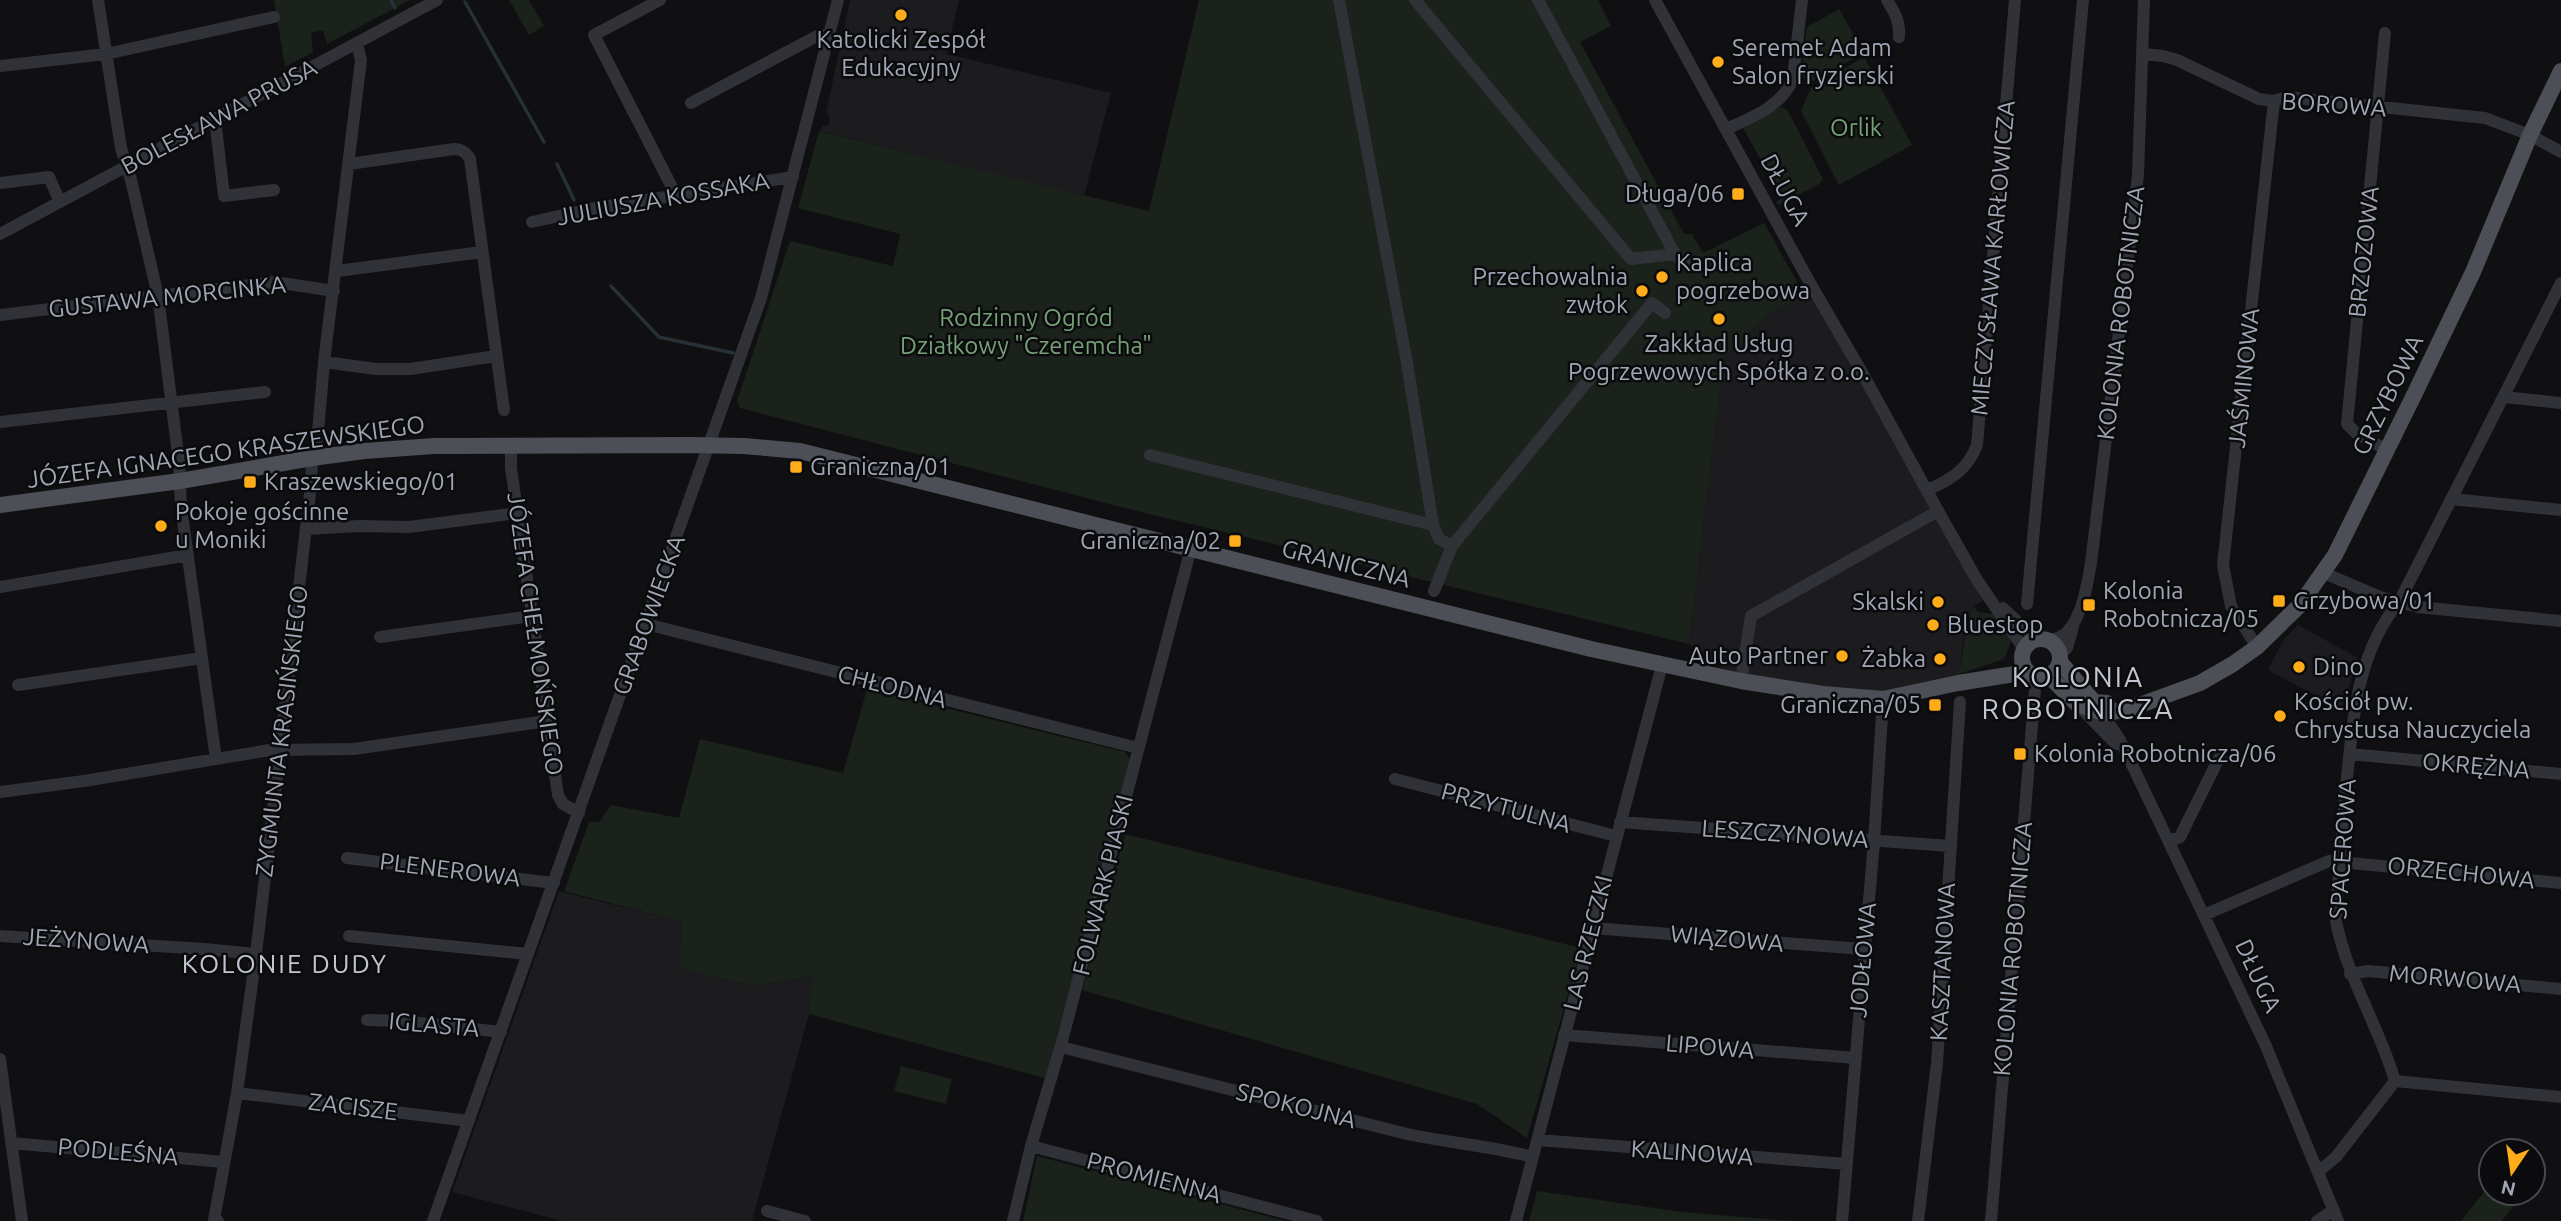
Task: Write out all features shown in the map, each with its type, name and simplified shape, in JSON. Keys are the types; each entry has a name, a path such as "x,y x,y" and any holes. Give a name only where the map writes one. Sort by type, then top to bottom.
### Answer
{"main road":[{"name":"GRZYBOWA","path":"2091,706 2126,710 2188,688 2233,664 2287,621 2324,573 2473,272 2530,135 2561,71"},
{"name":"JÓZEFA IGNACEGO KRASZEWSKIEGO","path":"0,505 180,481 312,458 434,446 710,445"},
{"name":"GRANICZNA","path":"710,445 800,451 1662,665 1741,681 1823,694 1884,699 1973,680 2035,659"},
{"name":"DŁUGA","path":"2056,646 2060,658 2091,706 2035,659 2056,646"},
{"path":"2035,659 2056,671 2060,658"},
{"name":"GRZYBOWA","path":"2091,706 2188,688"}],"street":[{"path":"98,0 121,148 158,296 181,507 216,759"},
{"name":"BOLESŁAWA PRUSA","path":"0,234 437,0"},
{"path":"660,0 594,35 676,195"},
{"name":"GRABOWIECKA","path":"433,1221 761,298 838,0"},
{"path":"1339,0 1407,363 1433,526 1439,539 1452,546"},
{"path":"1415,0 1631,259 1680,259 1538,0"},
{"name":"DŁUGA","path":"1656,0 1810,283 1977,580 2035,659"},
{"path":"1726,129 1774,104 1789,89 1793,78 1802,0"},
{"path":"1887,0 1897,15 1899,37"},
{"name":"MIECZYSŁAWA KARŁOWICZA","path":"1927,490 1961,471 1971,460 1977,445 2015,0"},
{"path":"2027,604 2083,0"},
{"name":"KOLONIA ROBOTNICZA","path":"2060,658 2073,635 2091,563 2138,175 2144,0"},
{"path":"0,66 106,54 274,17"},
{"name":"BRZOZOWA","path":"2385,33 2347,424 2356,433 2387,450"},
{"path":"691,103 819,35 829,36"},
{"name":"ZYGMUNTA KRASIŃSKIEGO","path":"217,1215 256,954 312,458 317,443 324,362 361,60 356,44"},
{"name":"BOROWA","path":"2143,54 2177,60 2259,99 2274,101 2287,97 2485,118 2530,135 2561,152"},
{"name":"JAŚMINOWA","path":"2257,647 2231,606 2223,565 2274,101"},
{"path":"215,119 225,195 274,190"},
{"path":"349,164 461,149 470,159 504,410"},
{"path":"0,183 49,177 60,202"},
{"name":"JULIUSZA KOSSAKA","path":"533,222 590,209 793,177"},
{"path":"337,271 482,252"},
{"name":"GUSTAWA MORCINKA","path":"0,315 275,282 334,291"},
{"name":"SPACEROWA","path":"2395,1081 2388,1058 2350,974 2336,922 2339,860 2353,718 2360,675 2386,618 2399,602 2558,297 2561,283"},
{"path":"1433,591 1452,546 1652,303 1665,313"},
{"path":"324,362 376,369 410,369 496,356"},
{"path":"0,422 265,392"},
{"path":"2504,397 2561,403"},
{"name":"JÓZEFA CHEŁMOŃSKIEGO","path":"512,444 511,468 558,794 563,804 579,813"},
{"path":"1150,455 1433,526"},
{"path":"2451,499 2561,510"},
{"path":"1741,681 1751,616 1938,511"},
{"path":"306,529 409,527 518,513"},
{"name":"FOLWARK PIASKI","path":"1013,1221 1191,548"},
{"path":"0,587 188,555"},
{"path":"2324,573 2380,597 2418,607 2561,621"},
{"path":"380,637 533,616"},
{"path":"2035,659 2068,632 2074,623"},
{"name":"CHŁODNA","path":"646,624 1138,748"},
{"path":"18,685 202,658"},
{"name":"KOLONIA ROBOTNICZA","path":"1991,1221 2035,659"},
{"name":"LAS RZECZKI","path":"1516,1221 1662,665"},
{"name":"JODŁOWA","path":"1842,1221 1884,699"},
{"name":"KASZTANOWA","path":"1918,1221 1937,1063 1960,702"},
{"name":"DŁUGA","path":"2091,706 2117,735 2169,841 2265,1044 2336,1216"},
{"name":"DŁUGA","path":"2091,706 2127,756"},
{"path":"2117,735 2119,722 2126,710"},
{"path":"0,792 280,749 354,749 547,721"},
{"path":"2169,841 2180,837 2221,754"},
{"name":"OKRĘŻNA","path":"2350,754 2561,774"},
{"name":"PRZYTULNA","path":"1395,779 1616,836"},
{"name":"LESZCZYNOWA","path":"1620,821 1950,846"},
{"name":"PLENEROWA","path":"347,858 554,883"},
{"name":"ORZECHOWA","path":"2204,915 2318,865 2339,860 2561,883"},
{"name":"WIĄZOWA","path":"1592,928 1863,949"},
{"name":"JEŻYNOWA","path":"0,936 204,948 256,954"},
{"path":"349,936 528,954"},
{"name":"MORWOWA","path":"2350,974 2368,971 2561,989"},
{"name":"IGLASTA","path":"367,1020 501,1031"},
{"name":"LIPOWA","path":"1564,1035 1856,1058"},
{"name":"SPOKOJNA","path":"1061,1047 1407,1134 1455,1144 1490,1146 1532,1157"},
{"path":"0,1059 22,1221"},
{"path":"2318,1172 2336,1157 2395,1081 2561,1097"},
{"name":"ZACISZE","path":"237,1093 469,1121"},
{"name":"KALINOWA","path":"1538,1140 1847,1164"},
{"name":"PODLEŚNA","path":"11,1143 224,1162"},
{"name":"PROMIENNA","path":"1031,1146 1317,1221"},
{"path":"766,1211 805,1221"},
{"path":"2317,1221 2336,1216"}],"shaded area":[{"path":"850,0 959,0 946,54 1111,93 1084,196 821,131 822,126 828,126 830,117 826,113"},
{"path":"1810,283 1989,595 1974,607 1966,619 1960,667 1956,675 1883,699 1741,681 1689,644 1724,358 1769,314 1795,301"},
{"path":"2298,625 2358,658 2342,710 2268,670 2284,639"},
{"path":"559,891 682,922 678,969 755,986 812,976 809,1014 752,1221 563,1221 452,1192"}],"green space":[{"path":"274,0 410,0 327,44 323,30 311,33 313,52 285,67"},
{"path":"509,0 529,0 544,26 529,35"},
{"name":"Rodzinny Ogród Działkowy \"Czeremcha\"","path":"1199,0 1598,0 1611,26 1580,42 1684,234 1692,234 1703,253 1764,223 1801,289 1795,301 1769,314 1724,358 1689,644 1133,510 740,408 737,401 790,241 893,266 900,234 798,208 819,131 1149,211"},
{"path":"1839,9 1864,53 1807,84 1801,72 1807,27"},
{"name":"Orlik","path":"1864,57 1912,145 1839,185 1801,111 1811,88"},
{"path":"1781,107 1788,111 1823,179 1819,184 1779,205 1776,202 1780,199 1778,191 1743,128"},
{"path":"1974,607 1979,612 1993,614 2012,639 2004,659 1956,675 1962,658 1967,624"},
{"path":"867,689 1125,752 1132,762 1045,1078 809,1014 812,976 755,986 678,969 682,922 564,891 589,822 599,822 611,805 679,818 700,739 843,773"},
{"path":"1125,834 1581,948 1527,1138 1477,1104 1082,990"},
{"path":"901,1066 952,1079 946,1104 894,1091"},
{"path":"1037,1156 1285,1221 1023,1221"},
{"path":"1537,1191 1682,1212 1793,1221 1529,1221"},
{"path":"2477,1201 2477,1207 2512,1207 2502,1221 2461,1221"}],"waterway":[{"path":"391,0 395,8"},
{"path":"465,2 544,142"},
{"path":"557,164 574,200"},
{"path":"611,286 659,337 733,353"}],"place":[{"name":"Katolicki Zespół Edukacyjny","path":"901,15"},
{"name":"Seremet Adam Salon fryzjerski","path":"1718,62"},
{"name":"Długa/06","path":"1738,194"},
{"name":"Kaplica pogrzebowa","path":"1662,277"},
{"name":"Przechowalnia zwłok","path":"1642,291"},
{"name":"Zakkład Usług Pogrzewowych Spółka z o.o.","path":"1719,319"},
{"name":"Graniczna/01","path":"796,467"},
{"name":"Kraszewskiego/01","path":"250,482"},
{"name":"Pokoje gościnne u Moniki","path":"161,526"},
{"name":"Graniczna/02","path":"1235,541"},
{"name":"Grzybowa/01","path":"2279,601"},
{"name":"Skalski","path":"1938,602"},
{"name":"Kolonia Robotnicza/05","path":"2089,605"},
{"name":"Bluestop","path":"1933,625"},
{"name":"Auto Partner","path":"1842,656"},
{"name":"Żabka","path":"1940,659"},
{"name":"Dino","path":"2299,667"},
{"name":"Graniczna/05","path":"1935,705"},
{"name":"Kościół pw. Chrystusa Nauczyciela","path":"2280,716"},
{"name":"Kolonia Robotnicza/06","path":"2020,754"}],"district":[{"name":"KOLONIA ROBOTNICZA","path":"2078,693"},
{"name":"KOLONIE DUDY","path":"285,964"}]}
